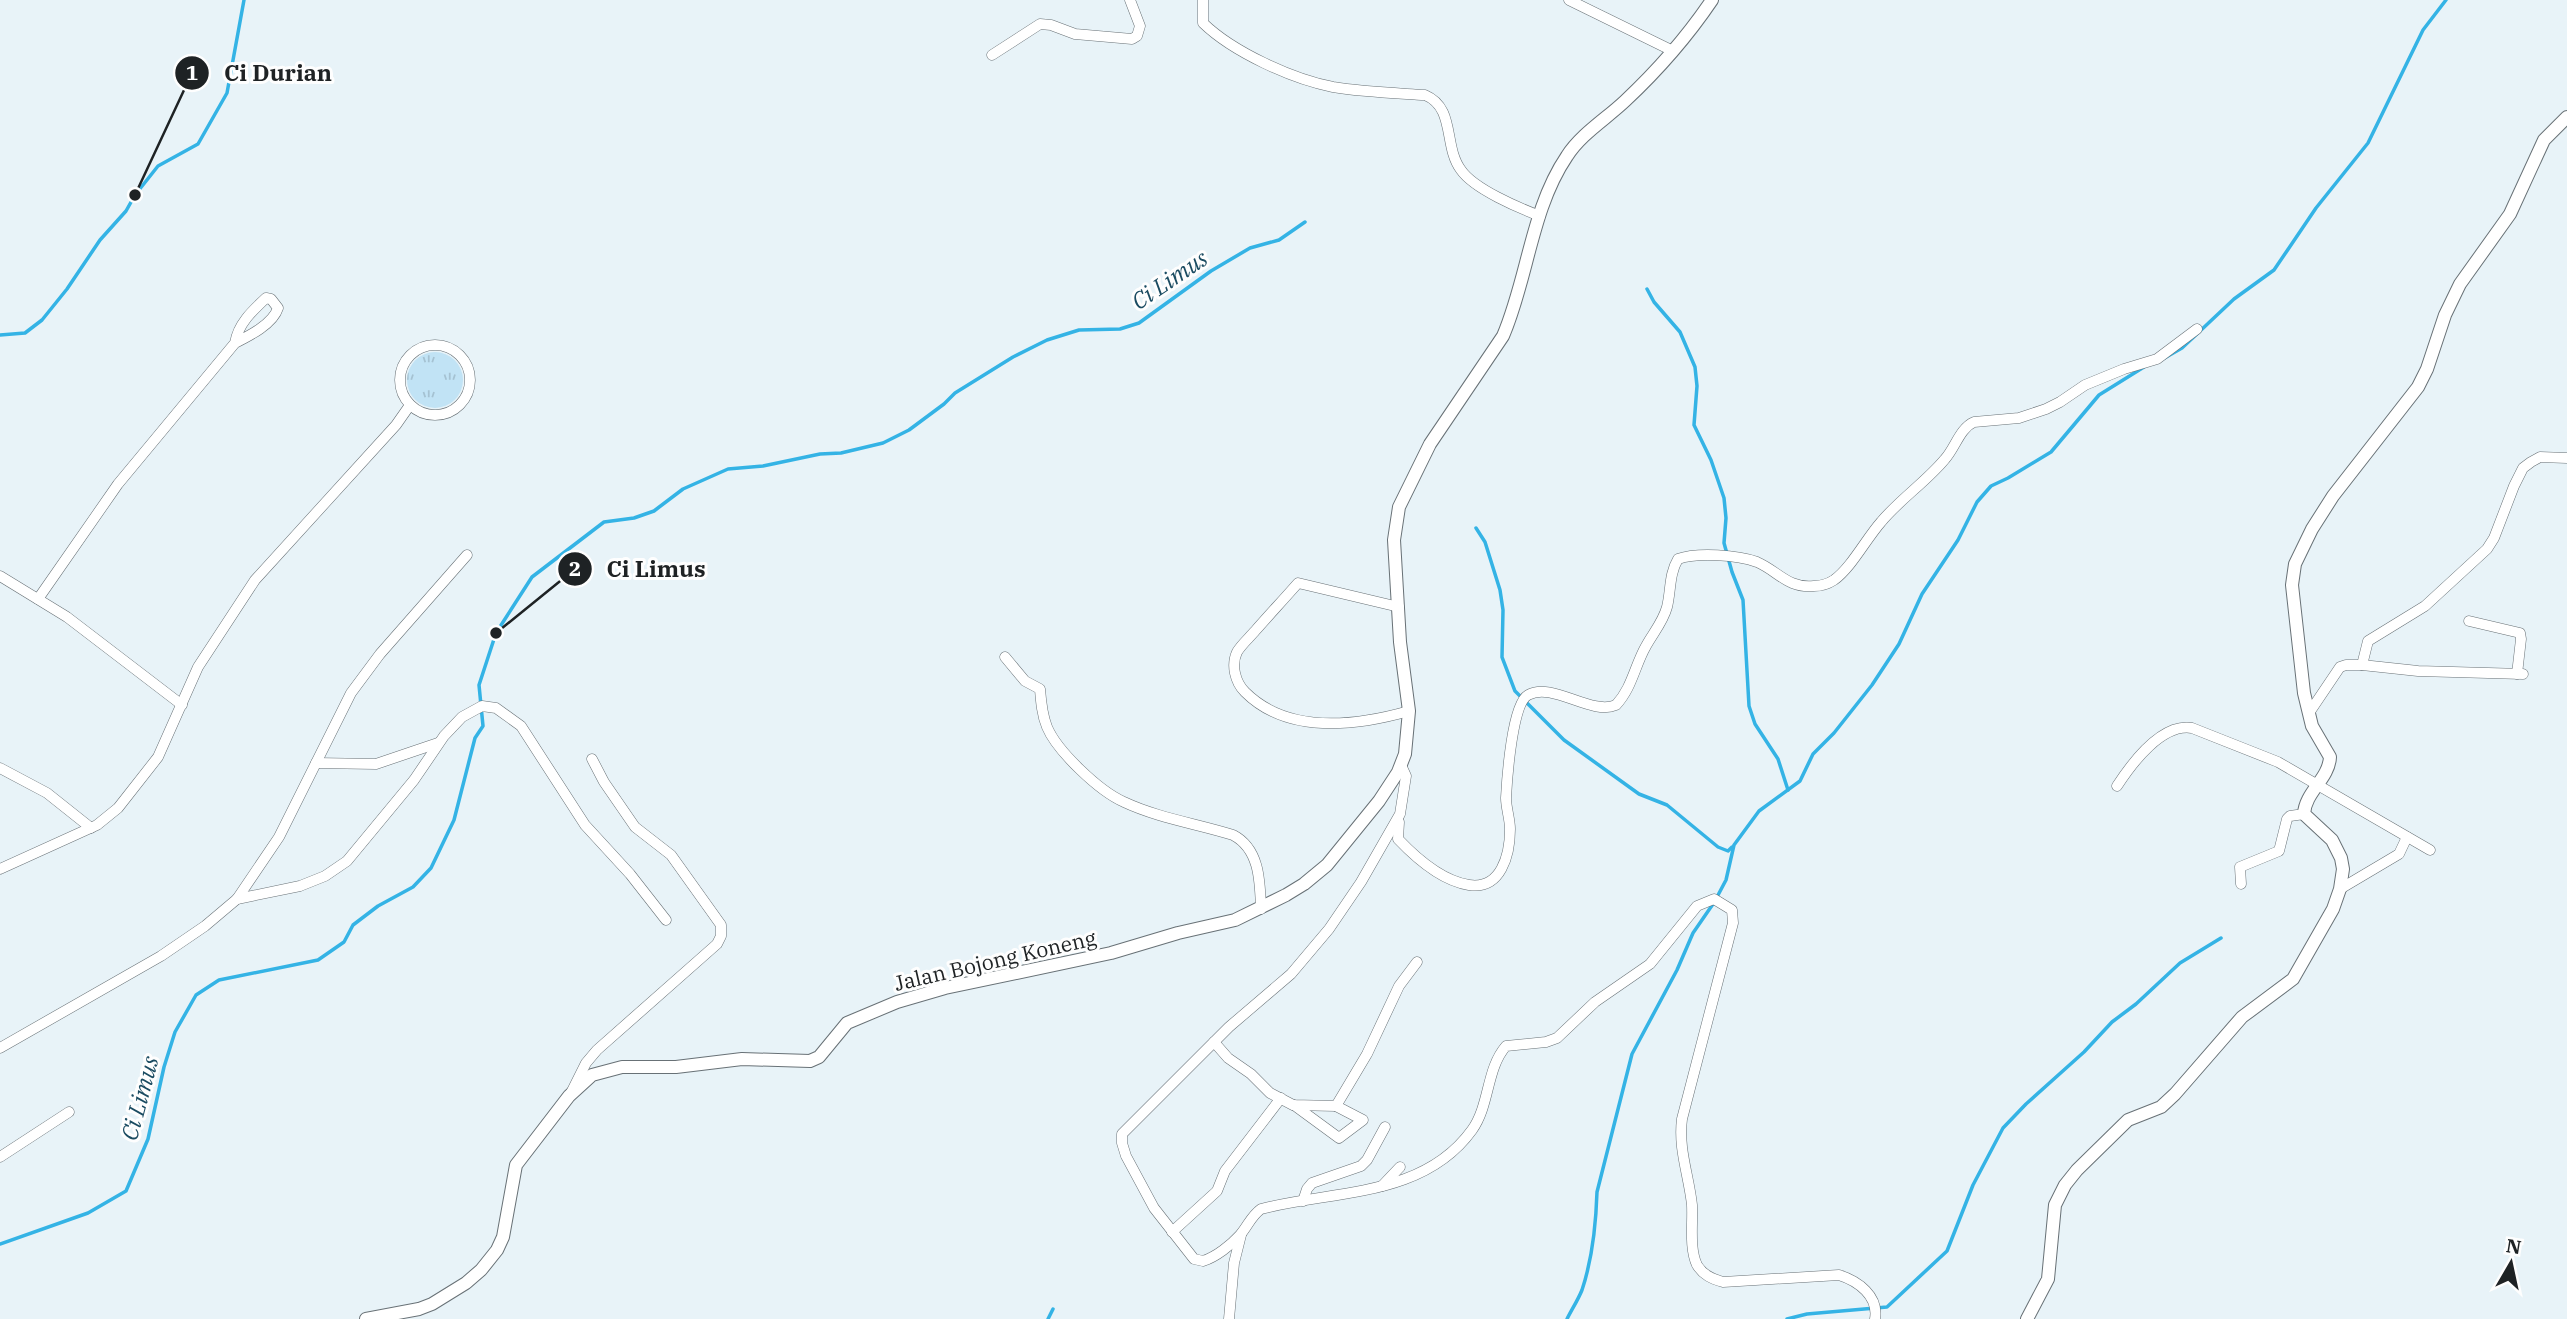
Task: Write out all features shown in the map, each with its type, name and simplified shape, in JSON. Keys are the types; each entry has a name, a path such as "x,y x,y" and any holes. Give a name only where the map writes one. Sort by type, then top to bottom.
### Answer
{"street":[{"path":"992,55 1040,24 1075,34 1132,38 1138,36 1140,26 1130,0"},
{"path":"1203,0 1203,23 1228,43 1261,61 1297,76 1332,86 1424,95 1434,99 1441,106 1456,163 1461,171 1507,202 1541,216"},
{"path":"1569,0 1673,51"},
{"path":"1399,607 1298,583 1237,652 1234,668 1239,685 1254,701 1278,714 1310,722 1362,722 1409,711 1400,642 1399,607 1394,540 1399,507 1430,444 1503,336 1541,216 1567,155 1673,51 1712,0"},
{"path":"2304,814 2308,800 2329,765 2330,757 2312,726 2302,676 2292,585 2300,553 2333,496 2418,387 2460,284 2510,214 2544,140 2567,117"},
{"path":"38,599 118,484 235,343 275,316 278,308 271,299 266,298 242,323 235,343"},
{"path":"1401,765 1406,776 1398,839 1428,865 1462,884 1479,886 1492,882 1505,864 1507,856 1510,831 1506,795 1521,701 1537,692 1602,707 1616,705 1630,684 1646,646 1662,620 1667,607 1672,573 1678,559 1685,556 1713,556 1746,559 1758,562 1792,585 1821,586 1833,580 1882,520 1939,466 1967,425 2019,418 2046,409 2085,385 2157,359 2197,328"},
{"path":"436,344 453,349 468,369 470,386 463,401 450,412 433,415 416,410 410,405 399,382 399,374 406,358 419,348 436,344"},
{"path":"0,869 91,828 118,808 158,757 198,667 255,580 396,425 410,405"},
{"path":"2362,665 2368,642 2424,606 2487,549 2524,468 2540,457 2567,458"},
{"path":"0,1048 161,956 205,926 236,899 279,837 351,693 380,654 467,555"},
{"path":"0,576 66,617 182,705"},
{"path":"2309,713 2340,667 2346,664 2418,671 2520,674 2520,633 2469,621"},
{"path":"1005,657 1025,681 1040,690 1045,722 1062,749 1102,788 1122,802 1242,839 1253,853 1261,889 1261,909"},
{"path":"236,899 300,886 325,876 346,861 414,780 440,742 462,717 482,706 496,708 521,726 584,825 630,874 666,920"},
{"name":"Jalan Bojong Koneng","path":"366,1319 432,1304 456,1290 481,1270 503,1237 516,1165 569,1096 592,1075 622,1067 676,1067 742,1059 810,1061 819,1057 848,1023 897,1002 945,988 1111,953 1235,920 1261,909 1304,884 1327,865 1380,801 1401,765 1409,711"},
{"path":"2117,786 2130,766 2149,746 2182,726 2278,762 2430,850"},
{"path":"316,763 376,764 440,742"},
{"path":"569,1096 586,1063 597,1050 717,944 721,936 720,925 671,855 635,827 604,782 592,759"},
{"path":"0,768 47,793 91,828"},
{"path":"1241,1234 1203,1261 1194,1259 1154,1208 1126,1156 1122,1134 1214,1042 1291,974 1329,929 1361,882 1400,814"},
{"path":"2241,884 2240,867 2278,851 2287,819 2304,814"},
{"path":"2027,1319 2050,1269 2055,1205 2065,1185 2128,1120 2161,1107 2242,1017 2292,979 2333,909 2343,869 2338,850 2332,840 2304,814"},
{"path":"2340,889 2399,854 2407,836"},
{"path":"1229,1319 1234,1263 1241,1234 1250,1218 1261,1209 1379,1189 1444,1158 1475,1125 1486,1102 1496,1062 1506,1046 1546,1042 1558,1038 1595,1002 1650,964 1697,906 1708,900 1717,900 1730,908 1733,923 1680,1136 1692,1203 1696,1262 1702,1272 1723,1282 1839,1275 1851,1279 1873,1299 1877,1307 1875,1319"},
{"path":"1336,1106 1367,1054 1399,986 1417,962"},
{"path":"1214,1042 1228,1058 1251,1074 1261,1086 1339,1138 1363,1120 1336,1106 1293,1105"},
{"path":"1172,1233 1217,1191 1225,1171 1282,1098"},
{"path":"0,1157 69,1112"},
{"path":"1303,1201 1312,1183 1361,1166 1385,1128"},
{"path":"1379,1189 1400,1167"}],"green space":[{"path":"429,352 441,352 451,356 459,364 463,380 459,396 451,404 441,408 429,408 419,404 411,396 407,386 407,374 411,364 419,356"}],"waterway":[{"path":"0,335 25,333 42,320 158,166 198,144 227,93 244,0"},
{"path":"2161,360 2182,348 2234,299 2274,270 2316,208 2368,143 2423,30 2446,0"},
{"name":"Ci Limus","path":"0,1244 88,1213 126,1191 148,1139 164,1067 175,1032 196,995 219,980 318,960 344,942 353,925 378,906 413,887 431,868 454,820 475,738 483,726 479,685 496,633 532,577 604,522 634,518 654,511 683,489 728,469 841,453 883,443 909,430 955,393 1013,357 1047,340 1079,330 1120,329 1139,323 1211,271 1250,248 1279,240 1305,222"},
{"path":"1647,289 1654,302 1680,332 1695,367 1697,386 1694,425 1711,460 1724,498 1724,543 1743,600 1749,706 1755,724 1778,759 1788,790"},
{"path":"1717,897 1726,880 1734,845 1759,811 1800,781 1813,754 1834,733 1872,685 1899,644 1922,594 1958,540 1977,502 1991,486 2051,452 2099,395 2144,367"},
{"path":"1476,528 1485,542 1500,590 1503,610 1502,657 1515,691 1564,740 1639,794 1667,805 1718,847 1728,851 1732,847"},
{"path":"1567,1319 1582,1290 1588,1267 1597,1192 1632,1054 1677,970 1693,933 1713,904"},
{"path":"1787,1319 1807,1314 1887,1307 1947,1251 1973,1185 2003,1128 2112,1022 2136,1004 2180,963 2221,938"},
{"path":"1048,1319 1053,1309"}],"place":[{"name":"Ci Durian","path":"135,195"},
{"name":"Ci Limus","path":"496,633"}]}
